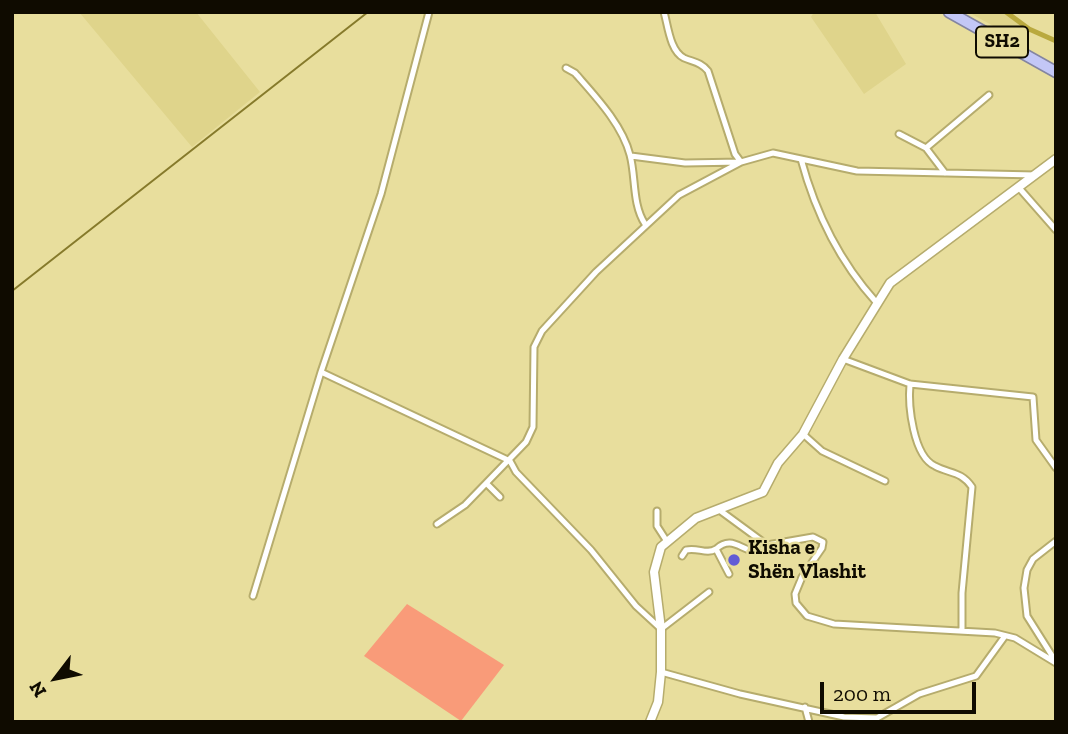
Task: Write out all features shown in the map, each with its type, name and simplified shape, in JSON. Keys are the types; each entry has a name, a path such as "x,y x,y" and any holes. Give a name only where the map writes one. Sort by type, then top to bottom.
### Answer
{"highway":[{"name":"SH2","path":"949,12 1056,72"},
{"name":"SH2","path":"962,12 1056,65"}],"street":[{"path":"253,596 321,372 381,194 429,12"},
{"path":"664,12 675,50 681,57 703,64 708,71 735,154 741,162"},
{"path":"566,68 575,73 607,112 631,156 630,167 640,217 645,224"},
{"path":"926,148 989,95"},
{"path":"899,134 926,148 945,173"},
{"path":"437,524 486,484 498,468 510,461 526,442 533,427 533,356 537,339 596,272 679,195 741,162 773,153 856,171 1035,175"},
{"path":"631,156 685,163 741,162"},
{"path":"801,159 807,184 842,258 876,302"},
{"path":"650,722 658,702 660,672 661,629 654,572 656,558 666,540 696,518 763,492 778,463 803,434 843,359 890,283 1056,159"},
{"path":"1020,188 1056,230"},
{"path":"843,359 910,384 1033,397 1035,440 1056,468"},
{"path":"321,372 510,461 516,472 603,564 636,606 661,629"},
{"path":"910,384 912,422 925,456 933,466 958,472 972,487 962,593 962,631"},
{"path":"803,434 822,451 885,481"},
{"path":"486,484 500,497"},
{"path":"718,509 767,545"},
{"path":"657,511 657,526 666,540"},
{"path":"682,556 686,550 695,548 705,552 730,541 756,552 762,551 767,545 813,537 823,542 795,594 796,603 807,616 834,624 1005,636 1024,643 1056,663"},
{"path":"1056,541 1033,559 1027,570 1024,588 1027,616 1056,663"},
{"path":"716,549 729,573"},
{"path":"661,629 709,592"},
{"path":"660,672 740,694 844,717 877,718 919,694 976,676 1005,636"},
{"path":"805,707 809,722"}],"shaded area":[{"path":"79,12 196,12 260,92 192,147"},
{"path":"814,12 875,12 906,64 864,94 811,17"},
{"path":"968,12 1003,12 1030,32 1024,43"},
{"path":"407,604 504,665 461,721 364,656"}],"waterway":[{"path":"12,291 368,12"},
{"path":"1006,12 1029,29 1056,41"}],"place":[{"name":"Kisha e Shën Vlashit","path":"734,560"}]}
